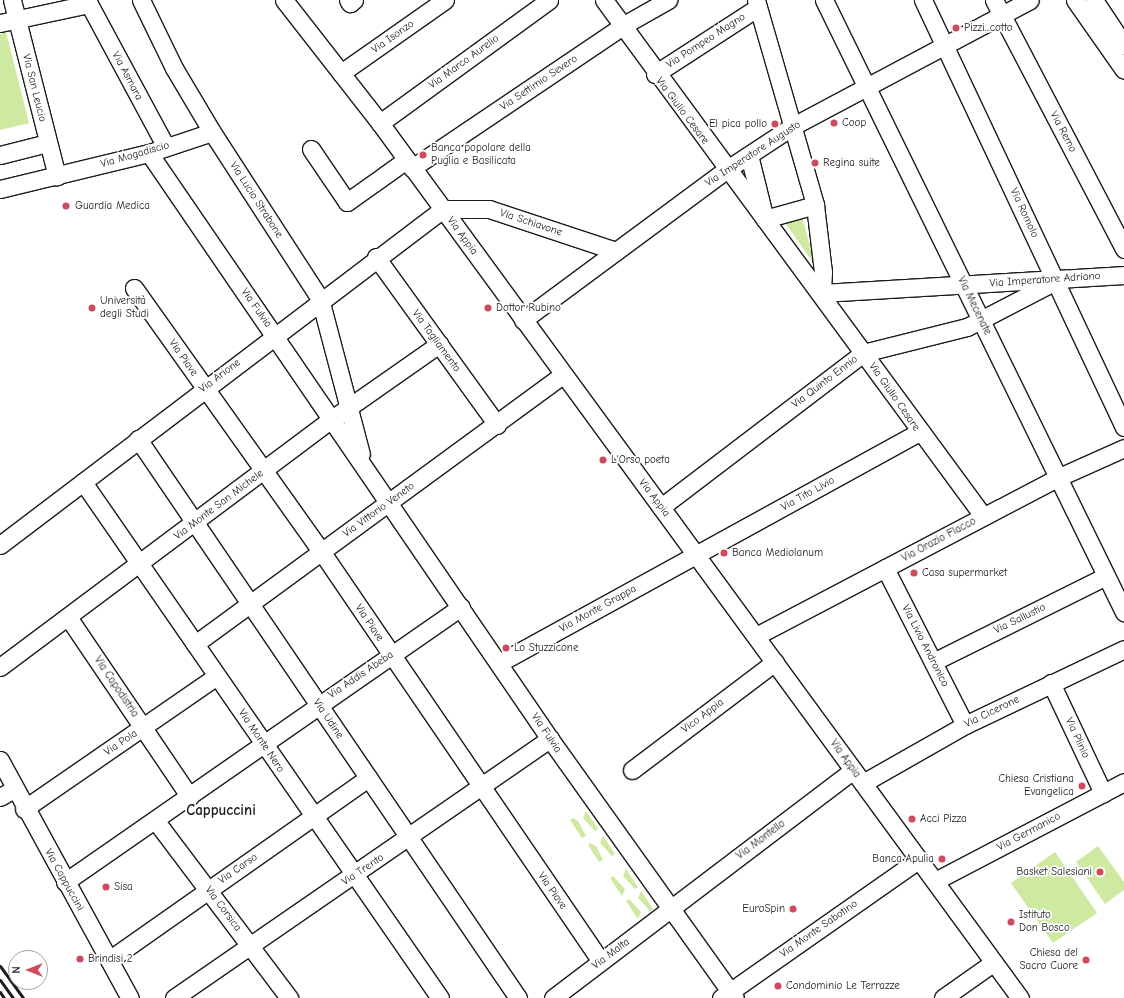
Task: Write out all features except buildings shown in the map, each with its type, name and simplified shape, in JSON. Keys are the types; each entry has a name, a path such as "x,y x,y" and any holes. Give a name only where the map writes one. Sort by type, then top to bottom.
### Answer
{"street":[{"name":"Via San Leucio","path":"12,0 18,19 47,143 57,176"},
{"name":"Via Lucio Strabone","path":"141,0 174,68 212,132 320,299 349,407"},
{"path":"348,0 350,3 354,0"},
{"name":"Via Isonzo","path":"341,73 445,0"},
{"name":"Via Marco Aurelio","path":"380,123 549,0"},
{"name":"Via Giulio Cesare","path":"604,0 624,25 655,74 726,170 822,294 918,432 983,516"},
{"name":"Via Settimio Severo","path":"311,149 347,202 409,164 624,25 668,0"},
{"name":"Via Mecenate","path":"824,0 1124,612"},
{"name":"Via Romolo","path":"923,0 1124,427"},
{"path":"994,0 1001,15"},
{"name":"Via Imperatore Augusto","path":"523,320 726,170 792,126 867,88 1030,0"},
{"path":"1075,0 1124,70"},
{"name":"Via Appia","path":"288,1 380,123 1020,998"},
{"path":"1096,1 1121,35"},
{"name":"Via Asmara","path":"18,19 89,4 166,147"},
{"path":"757,4 815,205 824,272 822,294"},
{"name":"Via Pompeo Magno","path":"655,74 757,4"},
{"name":"Via Remo","path":"1001,15 1124,249"},
{"path":"0,23 18,19"},
{"name":"Via Mogadiscio","path":"0,189 150,153 212,132"},
{"path":"0,155 47,143"},
{"name":"Via Fulvia","path":"150,153 550,739 729,996"},
{"name":"Via Giulio Cesare","path":"749,155 765,219"},
{"path":"765,219 815,205"},
{"name":"Via Arione","path":"0,545 320,299 443,209"},
{"name":"Via Schiavone","path":"443,209 489,209 616,251"},
{"name":"Via Tagliamento","path":"376,257 497,425"},
{"name":"Via Imperatore Adriano","path":"822,294 1056,281 1124,275"},
{"name":"Via Quinto Ennio","path":"661,507 863,353 981,320 1056,281"},
{"name":"Via Piave","path":"134,288 321,551 480,788 601,961"},
{"name":"Via Monte San Michele","path":"0,667 140,565 332,419 439,344"},
{"name":"Via Vittorio Veneto","path":"195,644 250,605 321,551 497,425 563,375"},
{"name":"Via Fulvia","path":"349,407 363,463"},
{"name":"Via Tito Livio","path":"697,556 918,432"},
{"name":"Via Udine","path":"138,440 368,778 410,837 518,998"},
{"name":"Via Orazio Flacco","path":"756,636 1057,478 1124,448"},
{"name":"Via Monte Nero","path":"83,482 262,743 440,998"},
{"name":"Via Monte Grappa","path":"499,663 697,556"},
{"name":"Via Livio Andronico","path":"885,568 965,725"},
{"name":"Via Sallustio","path":"933,662 1106,576"},
{"name":"Via Addis Abeba","path":"65,882 190,797 262,743 460,607"},
{"name":"Via Capodistria","path":"68,617 190,797"},
{"name":"Via Cicerone","path":"863,783 965,725 1051,682 1124,648"},
{"name":"Vico Appia","path":"632,770 775,662"},
{"name":"Via Pola","path":"24,809 217,676"},
{"name":"Via Plinio","path":"1051,682 1103,793"},
{"name":"Via Trento","path":"174,998 355,875 550,739"},
{"name":"Via Cappuccini","path":"0,760 7,793 24,809 130,998"},
{"name":"Via Montello","path":"669,910 853,770"},
{"name":"Via Carso","path":"108,960 368,778"},
{"name":"Via Germanico","path":"935,881 1124,782"},
{"name":"Via Corsica","path":"156,820 289,998"},
{"name":"Via Monte Sabotino","path":"729,996 918,860"},
{"name":"Via Malta","path":"553,998 572,992 601,961 669,910"},
{"path":"943,998 994,962"}],"green space":[{"path":"6,32 29,123 0,130 0,34"},
{"path":"787,217 802,217 816,267 786,224"},
{"path":"586,811 598,829 595,831 583,818"},
{"path":"573,818 578,821 586,836 582,838 570,820"},
{"path":"603,836 615,854 612,856 600,843"},
{"path":"590,843 596,846 603,860 599,862 588,845"},
{"name":"Basket Salesiani","path":"1098,846 1124,882 1124,890 1105,904 1076,862"},
{"path":"1055,852 1097,913 1053,943 1011,883"},
{"path":"626,869 638,887 635,889 623,876"},
{"path":"613,876 625,889 622,896 610,878"},
{"path":"641,891 653,909 650,911 638,898"},
{"path":"629,899 641,912 638,919 626,901"}],"railway":[{"path":"0,966 23,998"},
{"path":"0,980 13,998"},
{"path":"0,992 4,998"}],"place":[{"name":"Pizzi...cotto","path":"956,28"},
{"name":"Coop","path":"834,123"},
{"name":"El pica pollo","path":"775,124"},
{"name":"Banca popolare della Puglia e Basilicata","path":"423,155"},
{"name":"Regina suite","path":"815,163"},
{"name":"Guardia Medica","path":"66,206"},
{"name":"Università degli Studi","path":"92,308"},
{"name":"Dottor Rubino","path":"488,308"},
{"name":"L'Orso poeta","path":"603,460"},
{"name":"Banca Mediolanum","path":"724,553"},
{"name":"Casa supermarket","path":"914,573"},
{"name":"Lo Stuzzicone","path":"506,648"},
{"name":"Chiesa Cristiana Evangelica","path":"1082,786"},
{"name":"Acci Pizza","path":"912,819"},
{"name":"Banca Apulia","path":"942,859"},
{"name":"Basket Salesiani","path":"1100,872"},
{"name":"Sisa","path":"106,887"},
{"name":"EuroSpin","path":"793,909"},
{"name":"Istituto Don Bosco","path":"1011,922"},
{"name":"Brindisi 2","path":"80,959"},
{"name":"Chiesa del Sacro Cuore","path":"1086,960"},
{"name":"Condominio Le Terrazze","path":"778,986"}],"district":[{"name":"Cappuccini","path":"221,811"}]}
